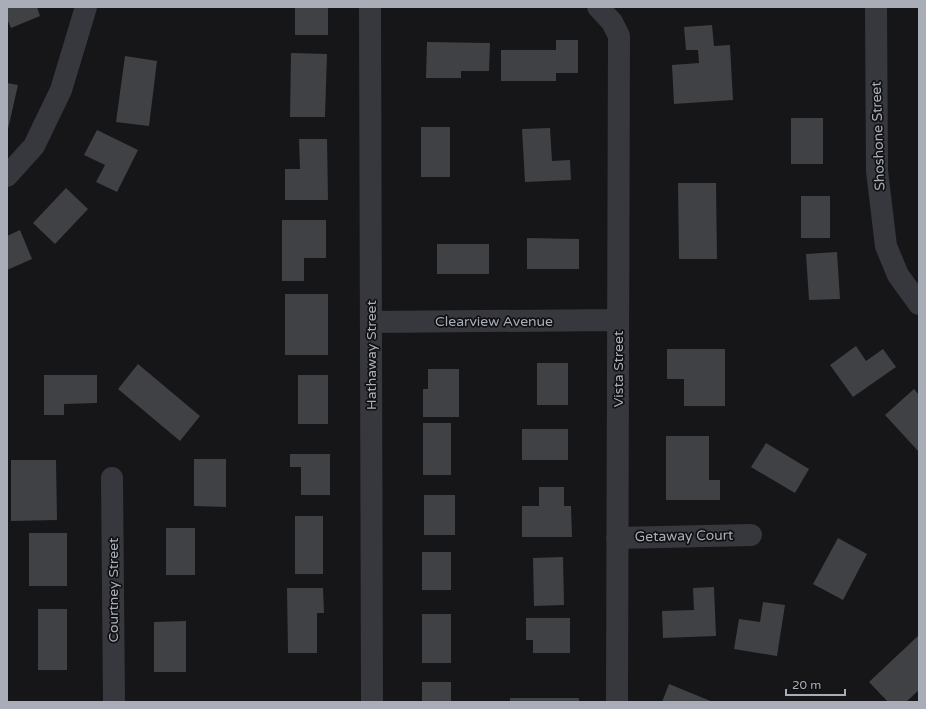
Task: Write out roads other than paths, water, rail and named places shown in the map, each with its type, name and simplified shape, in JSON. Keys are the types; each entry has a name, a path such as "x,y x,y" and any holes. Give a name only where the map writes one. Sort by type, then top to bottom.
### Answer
{"street":[{"path":"7,176 34,146 61,90 86,7"},
{"name":"Hathaway Street","path":"370,7 372,702"},
{"name":"Vista Street","path":"598,7 612,22 619,36 617,702"},
{"name":"Shoshone Street","path":"876,7 877,171 886,246 898,275 919,304"},
{"name":"Clearview Avenue","path":"371,322 618,320"},
{"name":"Courtney Street","path":"112,478 114,702"},
{"name":"Getaway Court","path":"617,538 751,535"}]}
